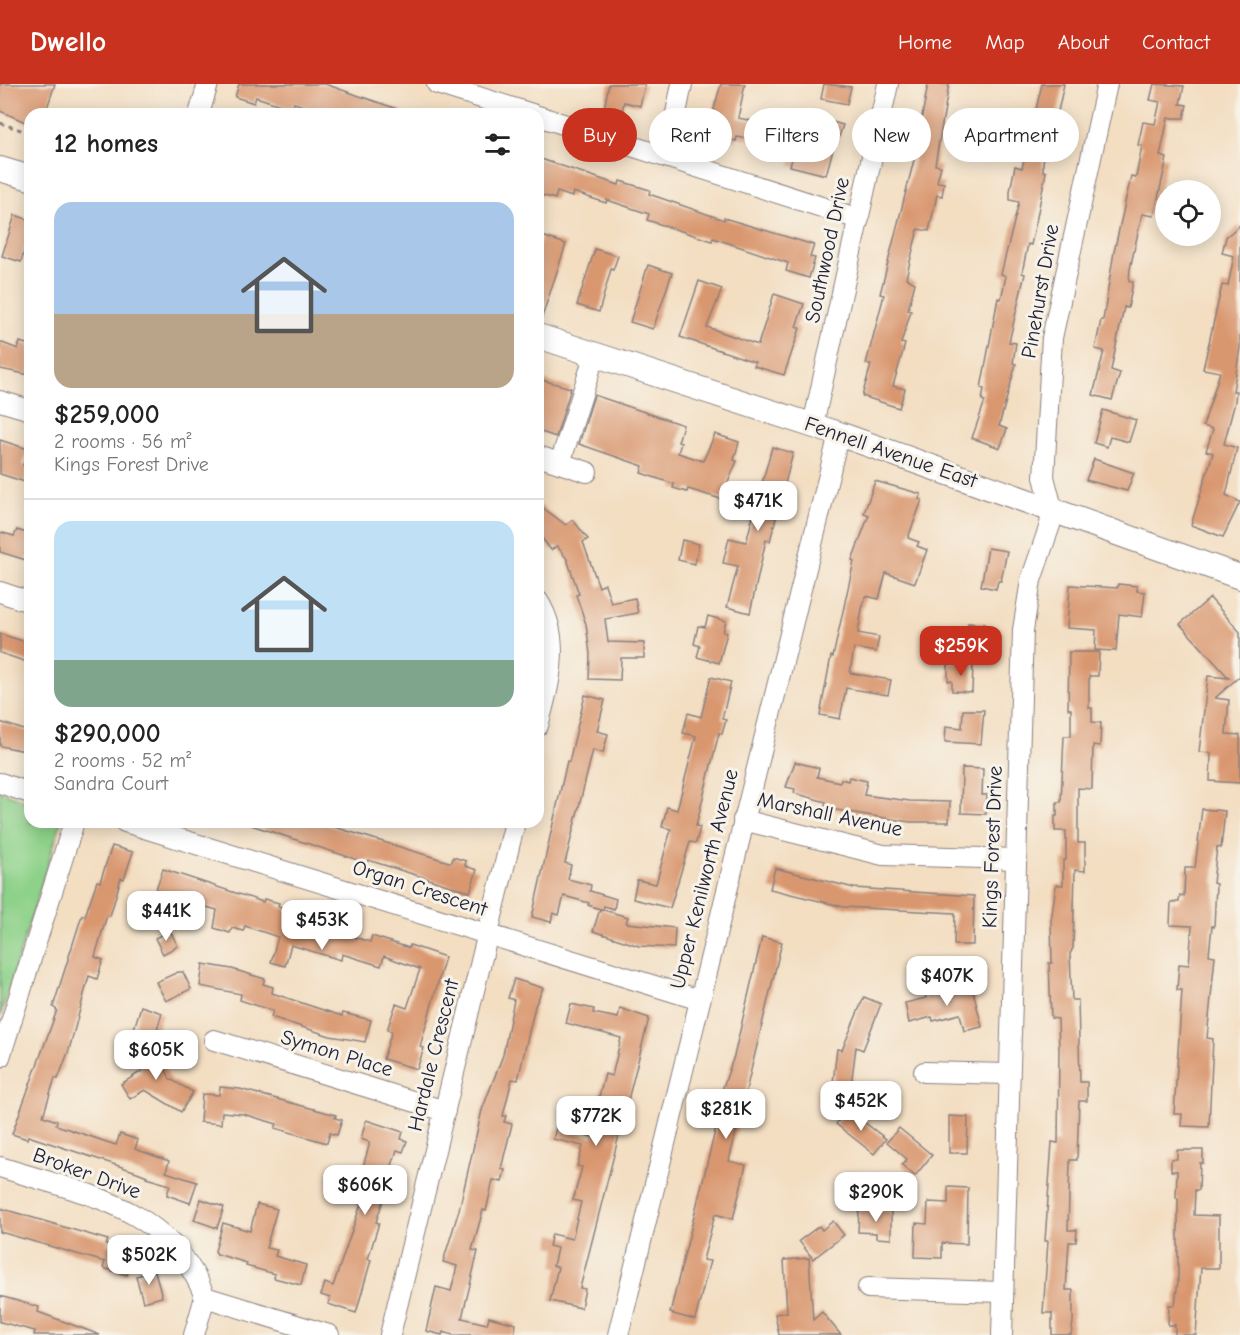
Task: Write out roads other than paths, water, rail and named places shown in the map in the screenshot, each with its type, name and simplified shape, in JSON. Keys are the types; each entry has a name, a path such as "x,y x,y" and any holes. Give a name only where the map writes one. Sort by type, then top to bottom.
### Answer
{"main road":[{"path":"0,169 24,176"},
{"name":"Fennell Avenue East","path":"544,338 813,425 1052,508 1240,577"}],"street":[{"path":"201,108 208,84"},
{"path":"437,84 513,108"},
{"path":"677,108 682,84"},
{"name":"Southwood Drive","path":"813,425 888,84"},
{"name":"Pinehurst Drive","path":"1052,508 1044,477 1052,338 1107,84"},
{"path":"544,118 649,151"},
{"path":"682,162 859,219"},
{"path":"560,463 595,354"},
{"path":"0,400 24,408"},
{"name":"Upper Kenilworth Avenue","path":"618,1335 839,434"},
{"path":"544,458 587,472"},
{"name":"Kings Forest Drive","path":"1002,1335 1023,630 1031,580 1050,525 1052,508"},
{"path":"0,592 24,600"},
{"path":"544,616 553,638 552,671 544,702"},
{"path":"0,783 24,791"},
{"name":"Marshall Avenue","path":"743,820 884,855 1016,859"},
{"path":"0,1057 72,828"},
{"name":"Organ Crescent","path":"144,828 700,1000"},
{"name":"Hardale Crescent","path":"390,1335 514,828"},
{"name":"Symon Place","path":"214,1040 445,1111"},
{"path":"924,1072 1008,1074"},
{"name":"Broker Drive","path":"0,1167 125,1208 157,1228 181,1256 205,1298"},
{"path":"868,1288 1003,1292"},
{"path":"194,1335 205,1298 329,1335"}]}
